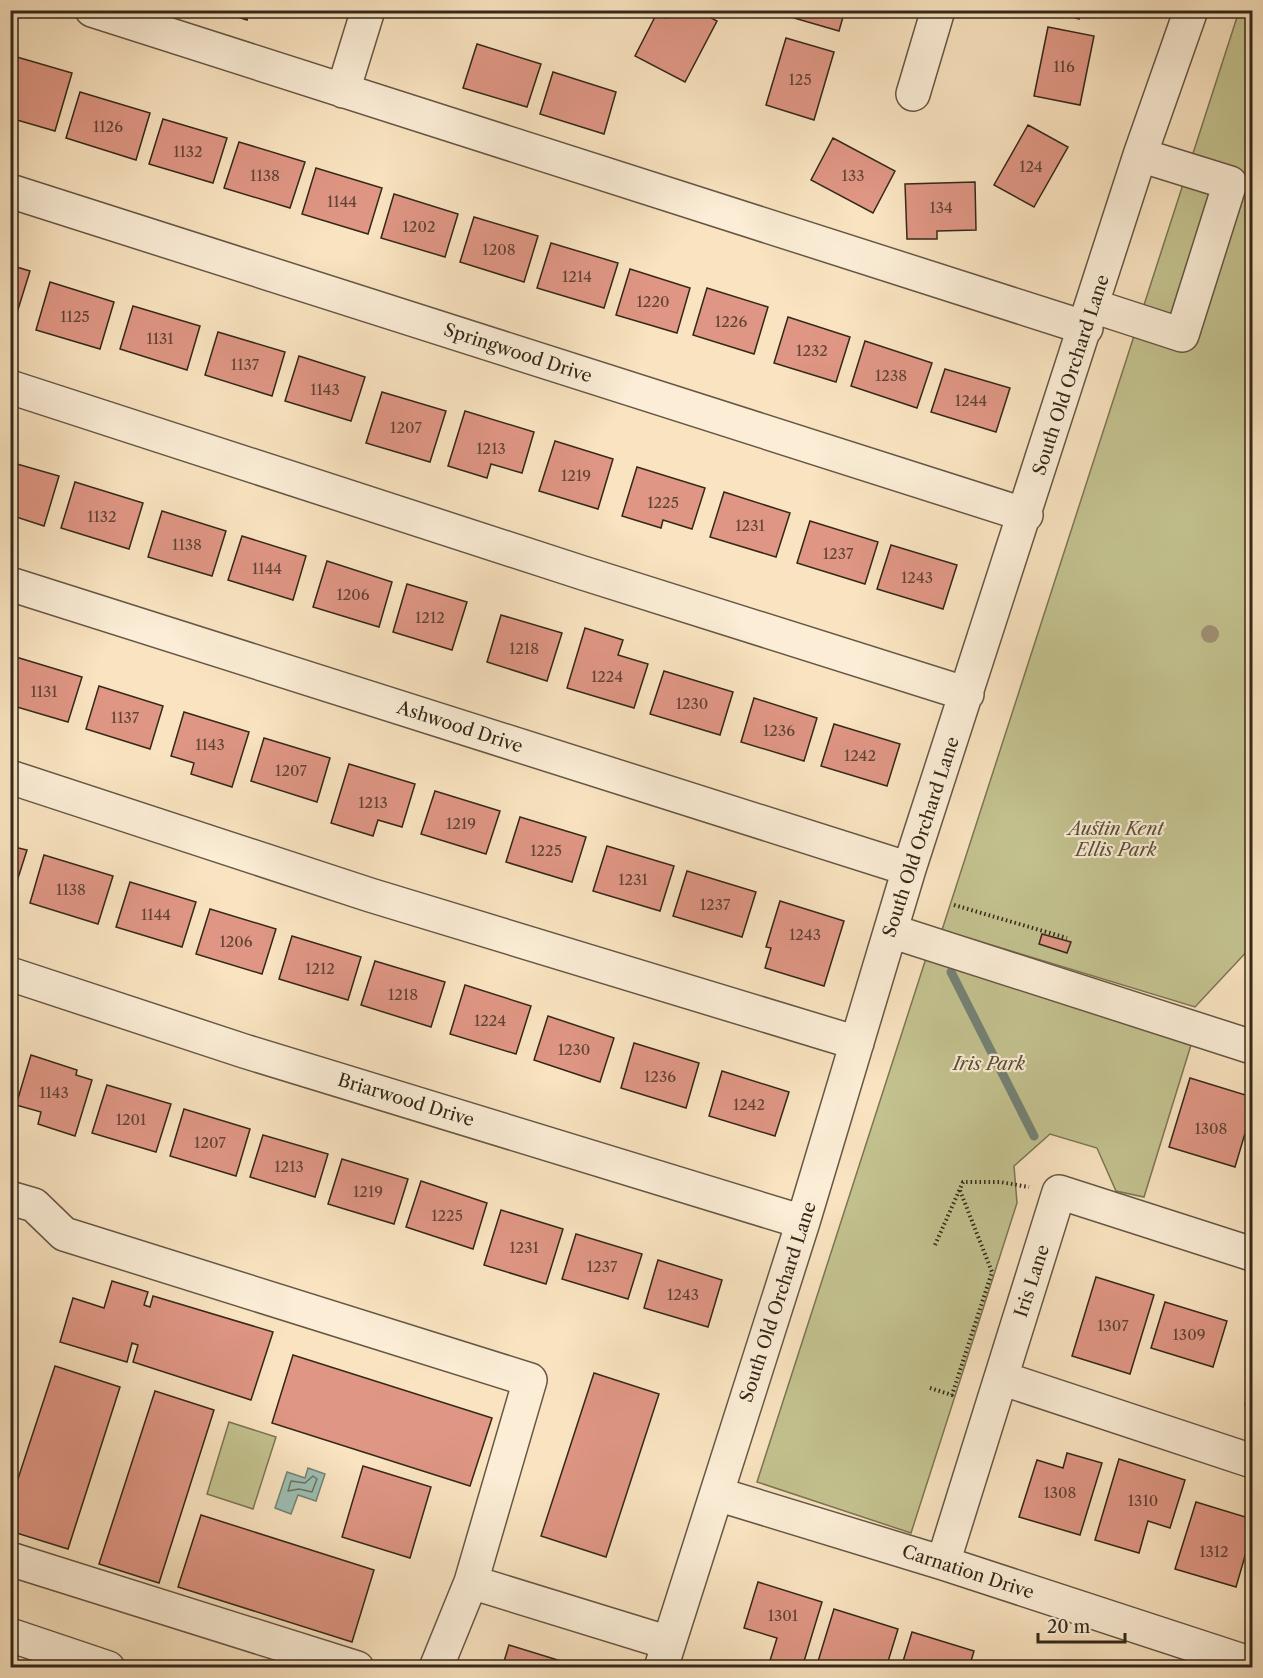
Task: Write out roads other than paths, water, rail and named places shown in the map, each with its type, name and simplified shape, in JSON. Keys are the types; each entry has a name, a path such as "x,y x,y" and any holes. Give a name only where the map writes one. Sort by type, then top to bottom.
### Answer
{"street":[{"path":"92,10 343,91 1089,317 1182,335 1230,183 1140,155"},
{"path":"343,91 368,10"},
{"path":"913,94 938,10"},
{"name":"South Old Orchard Lane","path":"665,1655 803,1222 909,869 1026,514 1140,155 1191,10"},
{"name":"Springwood Drive","path":"10,191 1026,514"},
{"path":"10,387 572,570 967,694"},
{"name":"Ashwood Drive","path":"10,584 909,869"},
{"path":"10,777 370,895 857,1043"},
{"path":"891,931 1252,1047"},
{"name":"Briarwood Drive","path":"10,974 244,1051 803,1222"},
{"name":"Iris Lane","path":"943,1563 1059,1192 1252,1254"},
{"path":"10,1198 34,1205 64,1234 530,1380 471,1582 436,1668"},
{"path":"1001,1378 1252,1461"},
{"name":"Carnation Drive","path":"717,1494 943,1563 1252,1664"},
{"path":"10,1560 357,1668"},
{"path":"471,1582 665,1655"},
{"path":"10,1635 108,1668"}],"water":[{"path":"308,1468 325,1474 316,1501 298,1495 291,1514 275,1508 287,1472 305,1478"}],"waterway":[{"path":"951,972 1034,1136"}],"park label":[{"name":"Austin Kent Ellis Park","path":"1116,839"},
{"name":"Iris Park","path":"989,1064"}]}
